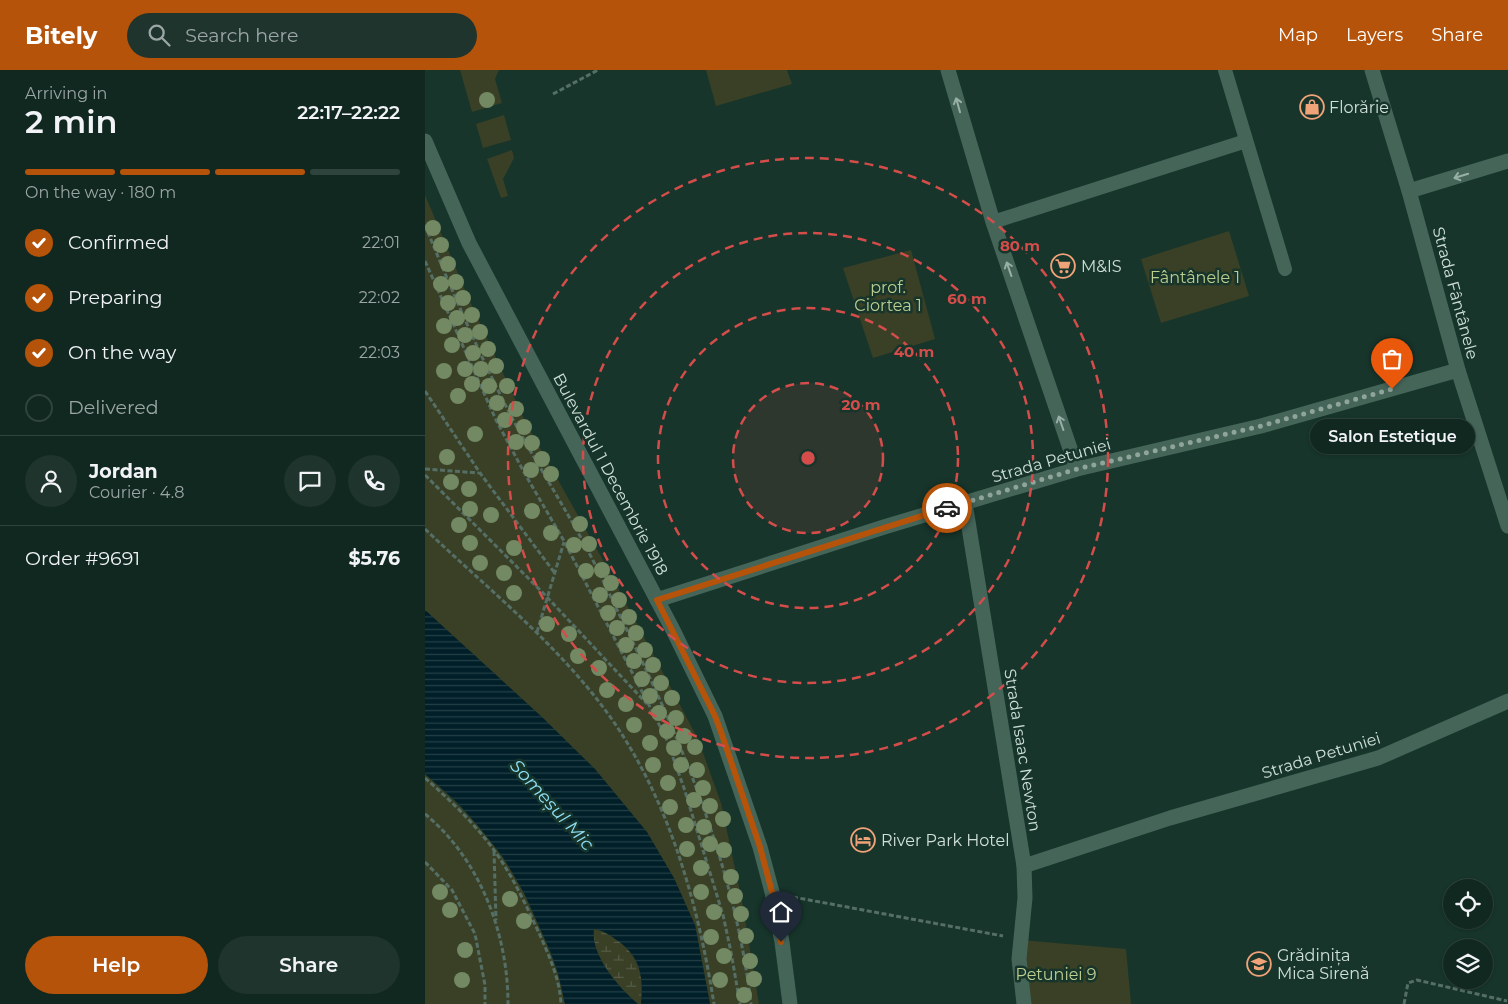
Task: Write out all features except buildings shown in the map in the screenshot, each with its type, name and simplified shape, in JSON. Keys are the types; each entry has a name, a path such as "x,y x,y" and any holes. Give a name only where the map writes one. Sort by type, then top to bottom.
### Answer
{"street":[{"path":"948,70 993,222 1077,469"},
{"name":"Strada Fântânele","path":"1372,70 1409,192 1459,370 1508,526"},
{"name":"Bulevardul 1 Decembrie 1918","path":"425,141 469,243 657,600 715,716 760,847 772,892 790,1004"},
{"path":"1409,192 1508,161"},
{"name":"Strada Petuniei","path":"657,600 884,527 1077,469 1261,426 1459,370"},
{"name":"Strada Isaac Newton","path":"965,503 1024,866 1025,898 1019,959 1024,1004"},
{"name":"Strada Petuniei","path":"1024,866 1170,818 1378,758 1508,701"}],"lane":[{"path":"1225,70 1285,269"},
{"path":"993,222 1246,141"}],"path":[{"path":"553,94 598,70"},
{"path":"425,225 448,282 511,414 587,549 649,674 677,737 696,784 724,869 742,942 751,1004"},
{"path":"425,261 496,420 564,541 666,738 710,871 727,934 740,1004"},
{"path":"425,391 480,473 554,572"},
{"path":"425,469 480,473"},
{"path":"425,475 546,596 649,706"},
{"path":"425,530 537,632 575,673 633,750 649,781 690,888 705,946 715,1004"},
{"path":"537,632 546,596 564,541"},
{"path":"425,778 455,805 494,851 522,897 548,954 561,1004"},
{"path":"425,814 454,844 468,864 479,882 497,924"},
{"path":"494,851 497,924 505,962 508,1004"},
{"path":"425,862 452,890 475,934 485,985 485,1004"},
{"path":"792,896 1021,940"},
{"path":"1404,1004 1408,983 1417,980 1507,1001"}],"green space":[{"path":"460,70 499,70 495,79 502,103 472,112"},
{"path":"706,70 787,70 792,84 716,106"},
{"path":"504,115 511,140 483,148 476,124"},
{"path":"512,150 514,158 503,179 508,196 501,198 487,159"},
{"path":"425,195 468,297 526,423 608,569 698,739 721,803 742,901 759,1004 710,1004 695,925 544,719 425,610"},
{"name":"Fântânele 1","path":"1229,231 1249,296 1161,323 1141,259"},
{"name":"prof. Ciortea 1","path":"911,250 935,339 873,358 843,268"},
{"path":"425,774 468,814 504,859 524,893 550,952 559,977 565,1004 425,1004"},
{"path":"593,929 602,931 615,938 630,951 641,975 641,1004 638,1004 630,997 607,971 597,950"},
{"name":"Petuniei 9","path":"1021,940 1126,949 1131,1004 1024,1004"}],"water":[{"name":"Someșul Mic","path":"425,610 544,719 595,769 647,832 674,878 695,925 710,1004 641,1004 641,975 635,959 613,937 603,931 594,929 594,939 601,960 615,980 638,1004 565,1004 551,953 524,893 503,857 458,803 425,774"}],"way so far":[{"path":"947,508 1077,469 1261,426 1392,389"}],"place":[{"name":"Florărie","path":"1312,107"},
{"name":"M&IS","path":"1063,266"},
{"name":"Salon Estetique","path":"1392,389"},
{"name":"River Park Hotel","path":"863,840"},
{"name":"Grădinița Mica Sirenă","path":"1259,964"}],"route":[{"path":"781,942 772,892 760,847 733,764 715,716 657,600 947,508"}]}
